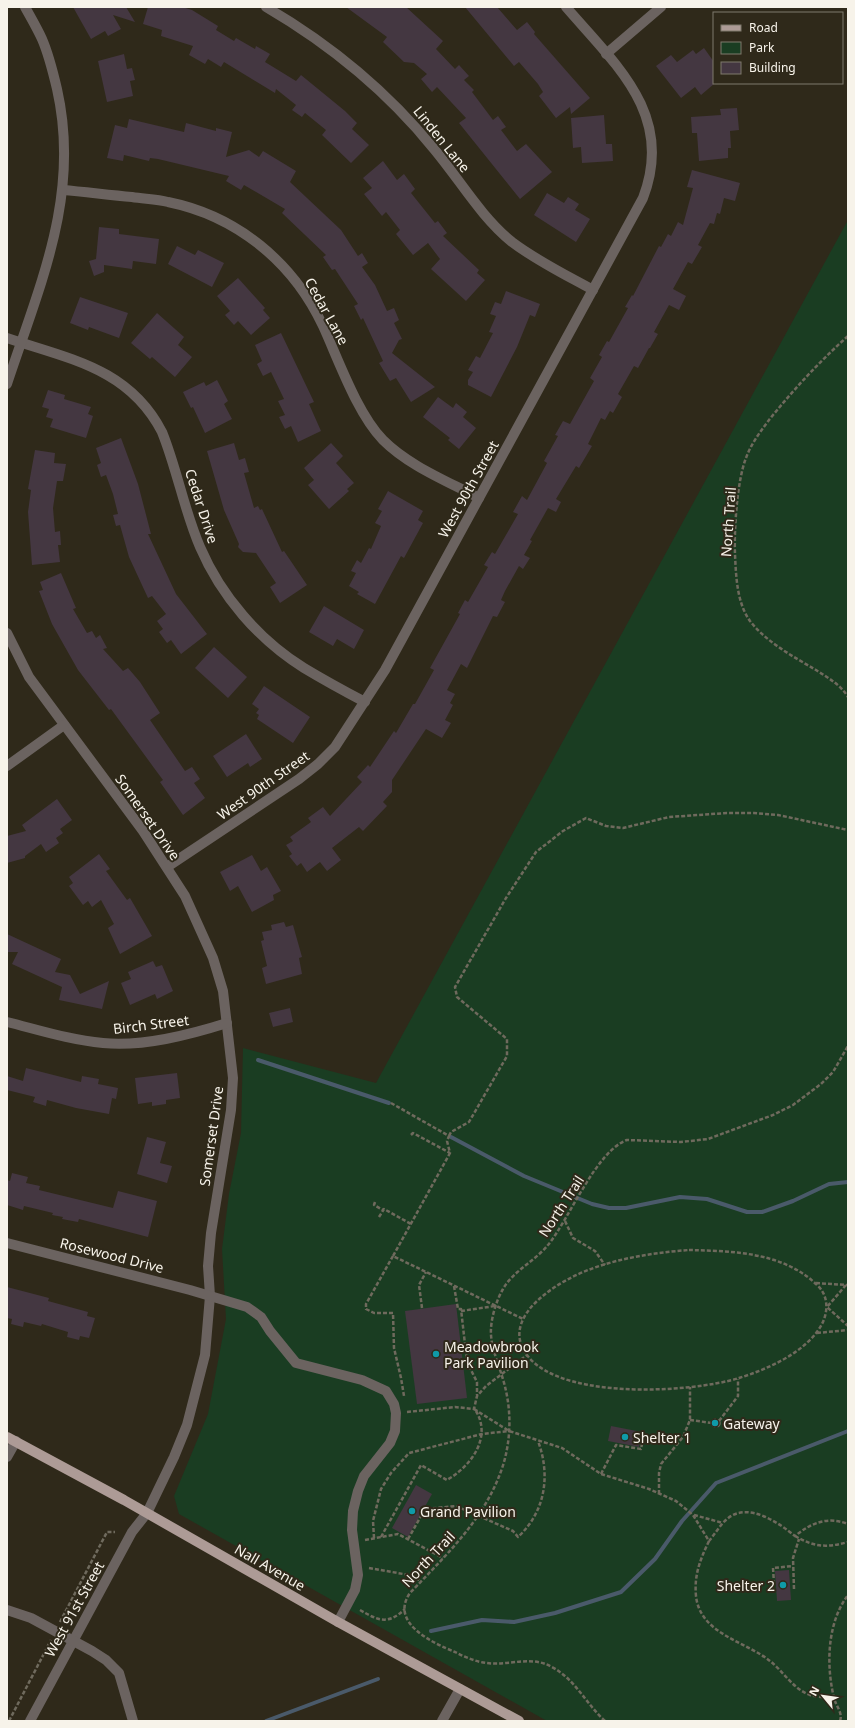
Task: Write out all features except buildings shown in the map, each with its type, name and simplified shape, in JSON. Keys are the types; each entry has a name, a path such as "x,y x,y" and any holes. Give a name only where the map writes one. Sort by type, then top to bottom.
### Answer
{"main road":[{"name":"Nall Avenue","path":"11,1439 147,1513 338,1622 519,1721"}],"street":[{"path":"7,384 55,237 63,190 65,159 62,112 53,70 42,40 25,7"},
{"name":"Linden Lane","path":"266,7 327,45 374,84 408,118 489,220 512,242 537,259 594,290"},
{"name":"West 90th Street","path":"167,867 299,779 318,764 335,747 385,670 643,198 650,181 653,158 652,137 646,114 629,82 566,7"},
{"path":"606,54 661,7"},
{"name":"Cedar Lane","path":"63,190 167,201 196,209 227,222 256,241 284,267 303,290 320,321 359,404 367,419 383,440 403,457 479,498"},
{"name":"Cedar Drive","path":"7,338 99,370 114,377 140,398 156,420 162,432 200,547 213,573 235,605 258,632 283,653 303,667 364,702"},
{"name":"Somerset Drive","path":"7,632 29,677 143,831 185,896 213,958 223,991 232,1078 231,1110 211,1233 208,1266 210,1296 205,1355 187,1425 174,1457 147,1513"},
{"path":"7,766 64,725"},
{"name":"Birch Street","path":"7,1022 76,1040 105,1043 164,1039 197,1033 227,1023"},
{"name":"Rosewood Drive","path":"7,1243 190,1290 254,1310 296,1363 362,1380 386,1391 394,1404 396,1413 395,1431 390,1443 364,1476 358,1491 353,1510 352,1530 358,1575 355,1590 338,1622"},
{"path":"7,1457 11,1439"},
{"name":"West 91st Street","path":"30,1721 132,1532 147,1513"},
{"path":"7,1610 31,1618 73,1640 106,1660 119,1673 133,1721"},
{"path":"442,1721 460,1689"}],"path":[{"name":"North Trail","path":"848,336 802,380 761,430 751,447 746,458 740,482 735,527 735,550 737,585 744,612 751,622 778,645 835,682 848,697"},
{"path":"404,1399 402,1378 394,1348 393,1312 374,1313 366,1309 366,1304 450,1153 447,1141 451,1132 469,1122 507,1056 507,1039 457,997 455,987 506,898 536,852 563,831 586,818 606,826 623,828 669,817 727,813 778,815 848,830"},
{"name":"North Trail","path":"605,1721 573,1684 552,1666 524,1660 506,1663 486,1663 459,1654 422,1636 410,1624 404,1609 406,1599 462,1538 478,1516 492,1495 498,1479 510,1438 509,1405 491,1335 496,1306 506,1284 548,1246 612,1148 627,1140 681,1142 708,1139 773,1115 793,1105 821,1084 833,1072 848,1046"},
{"path":"391,1104 449,1136"},
{"path":"411,1135 413,1133 450,1153"},
{"path":"375,1202 374,1205 411,1224"},
{"path":"380,1217 383,1210"},
{"path":"565,1221 573,1238 595,1251 605,1265"},
{"path":"671,1252 731,1252 754,1255 772,1260 803,1274 816,1283 824,1294 827,1307 825,1317 817,1333 807,1343 782,1360 738,1379 690,1387 657,1390 589,1386 550,1373 527,1355 522,1348 519,1333 524,1319 530,1309 550,1291 570,1279 605,1265 637,1257 671,1252"},
{"path":"393,1256 524,1319"},
{"path":"422,1308 419,1285 426,1272"},
{"path":"816,1283 847,1285"},
{"path":"827,1307 847,1285"},
{"path":"381,1537 421,1465 447,1480 459,1473 470,1462 478,1448 482,1434 481,1420 474,1409 478,1396 477,1382 467,1362 461,1309 458,1309 454,1286"},
{"path":"461,1312 496,1306"},
{"path":"827,1307 848,1326"},
{"path":"817,1333 848,1330"},
{"path":"478,1396 486,1386 527,1355"},
{"path":"690,1420 712,1423 714,1426 717,1426 719,1421 738,1396 738,1379"},
{"path":"659,1494 659,1473 661,1464 683,1438 690,1420 690,1387"},
{"path":"405,1406 407,1412 455,1407 474,1409 509,1431 562,1448 601,1474 649,1489 676,1501 693,1515 709,1541"},
{"path":"712,1423 715,1420 719,1421"},
{"path":"374,1538 373,1521 381,1489 391,1472 409,1453 482,1434 509,1431"},
{"path":"601,1474 616,1445 641,1449 644,1434"},
{"path":"408,1539 425,1509 456,1506 513,1531 518,1537 529,1527 540,1507 544,1490 544,1473 538,1441"},
{"path":"834,1699 809,1694 791,1682 771,1662 721,1633 702,1618 697,1603 695,1587 696,1570 709,1541 728,1518 739,1514 752,1513 770,1518 799,1539 824,1547 848,1542"},
{"path":"693,1515 723,1523"},
{"path":"794,1536 817,1522 829,1520 848,1524"},
{"path":"364,1540 398,1534 443,1558"},
{"path":"794,1590 794,1552 799,1539"},
{"path":"774,1584 773,1568 793,1566"},
{"path":"369,1568 409,1576 422,1581"},
{"path":"840,1721 842,1717 834,1699 830,1644 837,1613 848,1595"},
{"path":"360,1610 386,1620 395,1618 404,1609"}],"green space":[{"path":"848,220 848,1721 547,1721 179,1514 174,1496 208,1414 226,1319 222,1249 229,1194 241,1133 243,1048 376,1083"}],"waterway":[{"path":"258,1060 389,1103"},
{"path":"451,1137 524,1176 592,1204 609,1208 626,1208 680,1197 707,1199 747,1212 762,1212 793,1201 829,1184 848,1182"},
{"path":"431,1631 482,1620 514,1622 555,1613 621,1592 655,1559 682,1521 716,1483 848,1431"},
{"path":"266,1721 378,1679"}],"place":[{"name":"Meadowbrook Park Pavilion","path":"436,1354"},
{"name":"Gateway","path":"715,1423"},
{"name":"Shelter 1","path":"625,1437"},
{"name":"Grand Pavilion","path":"412,1511"},
{"name":"Shelter 2","path":"783,1585"}]}
